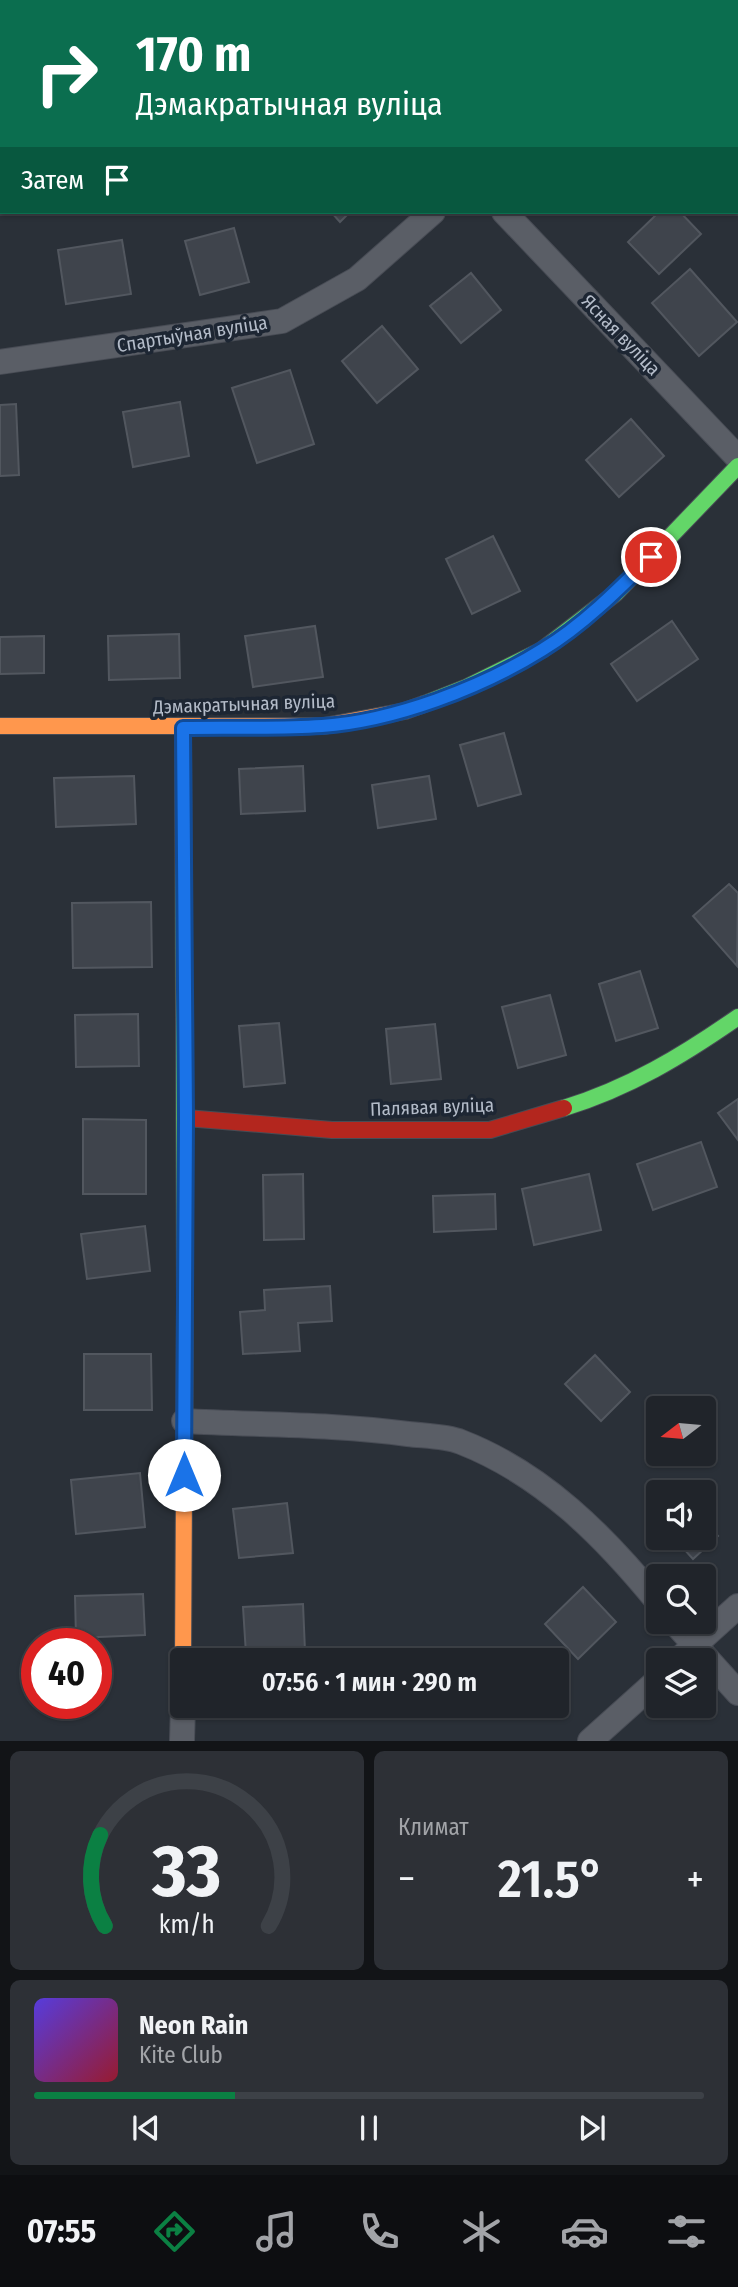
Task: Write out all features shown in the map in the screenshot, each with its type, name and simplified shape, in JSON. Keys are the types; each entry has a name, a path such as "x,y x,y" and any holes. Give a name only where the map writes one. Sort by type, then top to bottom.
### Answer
{"street":[{"name":"Спартыўная вуліца","path":"0,362 282,321 357,279 431,214"},
{"name":"Ясная вуліца","path":"506,214 738,458"},
{"name":"Дэмакратычная вуліца","path":"0,726 324,726 405,711 467,687 542,650 616,593 738,466"},
{"path":"183,728 186,1118 183,1648"},
{"name":"Палявая вуліца","path":"186,1118 332,1130 490,1130 610,1094 698,1045 738,1017"},
{"path":"184,1421 375,1429 459,1441 522,1471 572,1510 621,1557 646,1587"},
{"path":"691,1648 738,1606"},
{"path":"716,1676 738,1693"},
{"path":"590,1741 646,1691"},
{"path":"183,1718 183,1741"}],"building":[{"path":"333,214 348,214 340,222"},
{"path":"657,214 682,214 701,234 659,274 628,242"},
{"path":"234,228 249,282 200,295 185,241"},
{"path":"122,240 131,294 66,304 58,250"},
{"path":"690,269 737,322 699,356 652,303"},
{"path":"471,273 501,310 461,343 430,306"},
{"path":"382,326 418,369 377,403 342,361"},
{"path":"290,370 314,444 257,463 232,388"},
{"path":"180,402 189,456 133,467 123,412"},
{"path":"16,404 19,475 0,476 0,405"},
{"path":"631,419 664,456 619,497 586,460"},
{"path":"493,536 520,591 472,614 446,559"},
{"path":"672,621 698,659 637,701 611,664"},
{"path":"315,626 323,677 253,687 245,636"},
{"path":"179,634 180,678 109,680 108,636"},
{"path":"44,636 44,673 0,674 0,637"},
{"path":"504,733 521,794 478,806 460,745"},
{"path":"303,766 305,811 241,814 239,769"},
{"path":"134,776 136,824 56,827 54,778"},
{"path":"429,776 436,819 378,828 372,785"},
{"path":"729,884 738,893 737,966 693,916"},
{"path":"151,902 152,967 73,968 72,903"},
{"path":"640,971 658,1028 616,1041 599,984"},
{"path":"550,995 566,1055 518,1068 502,1007"},
{"path":"138,1014 139,1066 76,1067 75,1015"},
{"path":"279,1023 285,1083 244,1087 239,1026"},
{"path":"435,1024 441,1079 391,1084 386,1029"},
{"path":"738,1099 738,1140 718,1113"},
{"path":"83,1119 146,1120 146,1194 83,1194"},
{"path":"701,1142 717,1187 653,1210 637,1164"},
{"path":"303,1174 304,1239 264,1240 263,1175"},
{"path":"589,1174 601,1230 534,1245 522,1189"},
{"path":"495,1194 496,1229 434,1232 433,1196"},
{"path":"145,1226 150,1271 87,1279 81,1234"},
{"path":"330,1286 332,1321 298,1323 300,1351 243,1354 240,1312 265,1310 264,1290"},
{"path":"84,1354 151,1354 152,1410 84,1410"},
{"path":"595,1355 630,1392 601,1421 565,1384"},
{"path":"140,1473 145,1527 76,1534 71,1480"},
{"path":"287,1503 293,1553 239,1558 233,1509"},
{"path":"685,1550 703,1550 693,1559"},
{"path":"583,1587 616,1622 578,1659 545,1624"},
{"path":"143,1594 145,1635 112,1636 112,1628 76,1628 75,1596"},
{"path":"303,1604 305,1648 246,1648 243,1607"}],"traffic: fast":[{"path":"424,704 467,687 542,650 616,593 738,466"},
{"path":"183,728 185,1309"},
{"path":"564,1108 633,1081 738,1017"}],"traffic: slow":[{"path":"0,726 324,726 405,711 424,704"},
{"path":"183,1648 185,1309"}],"traffic: jam":[{"path":"186,1118 332,1130 490,1130 564,1108"}],"route":[{"path":"184,1475 186,1118 183,728 324,726 405,711 467,687 542,650 616,593 651,557"}]}
